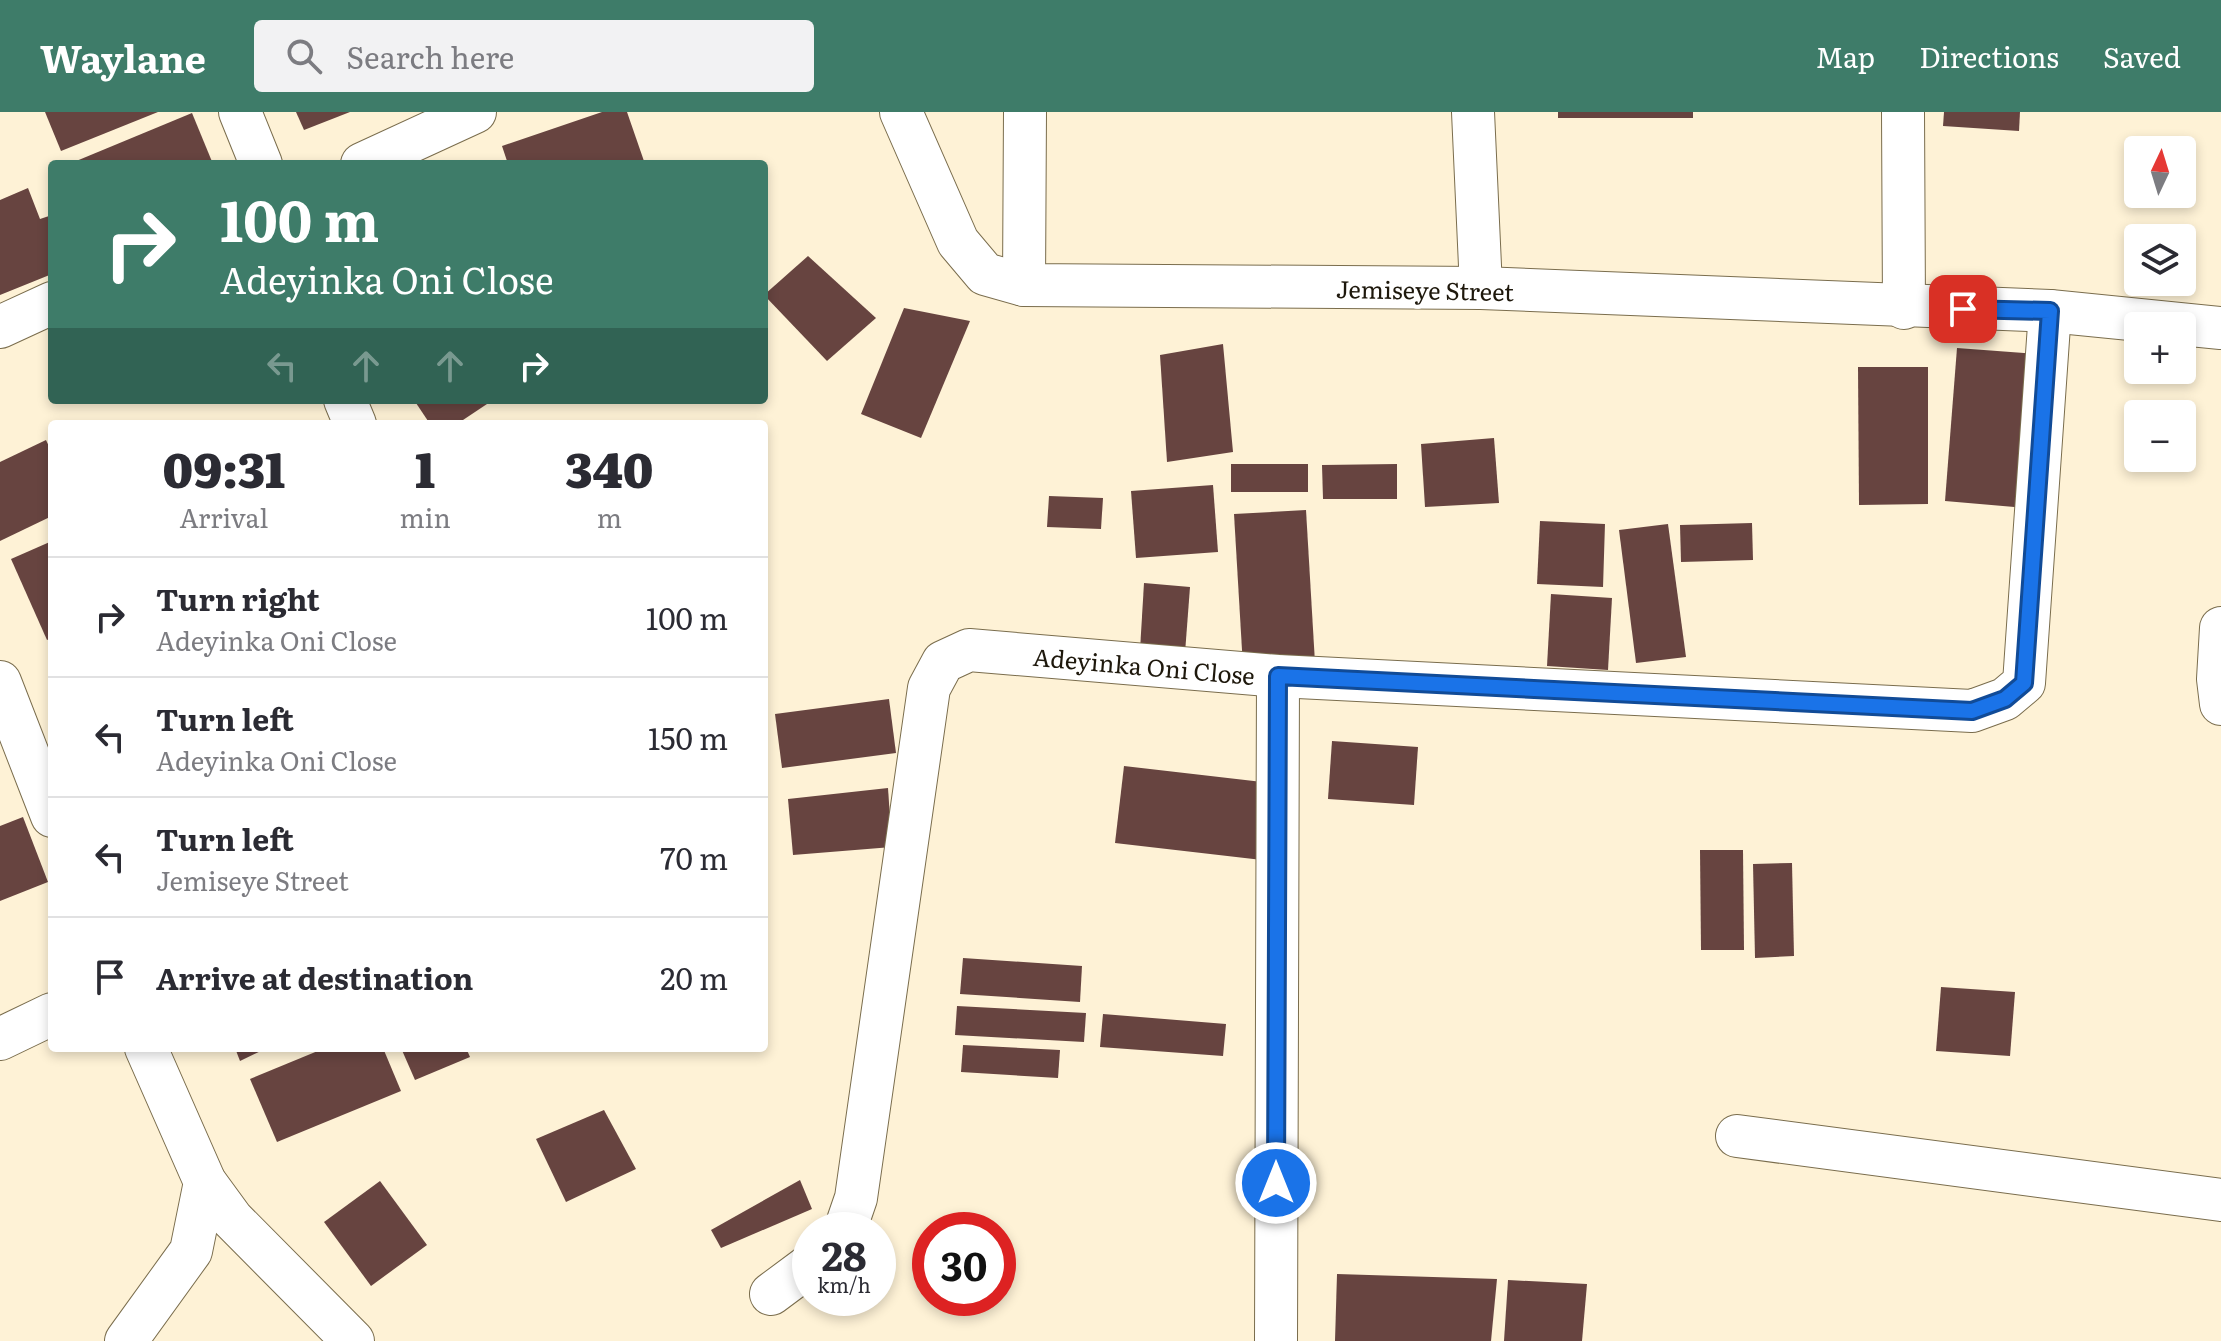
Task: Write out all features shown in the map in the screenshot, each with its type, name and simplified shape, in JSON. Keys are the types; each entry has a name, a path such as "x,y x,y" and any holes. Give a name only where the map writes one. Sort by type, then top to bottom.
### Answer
{"street":[{"path":"240,112 259,160"},
{"path":"371,160 475,112"},
{"name":"Jemiseye Street","path":"901,112 958,242 985,274 1024,285 1481,288 1904,308 2050,311 2221,328"},
{"path":"1024,285 1025,112"},
{"path":"1473,112 1481,288"},
{"path":"1903,112 1904,308"},
{"path":"0,327 48,305"},
{"name":"Adeyinka Oni Close","path":"851,1212 856,1198 929,688 943,662 969,650 1278,676 1972,711 2005,699 2024,683 2050,311"},
{"path":"2221,628 2218,679 2221,704"},
{"path":"1276,1341 1278,676"},
{"path":"0,682 48,806"},
{"path":"0,1039 48,1016"},
{"path":"148,1052 205,1182 232,1219 353,1341"},
{"path":"1737,1136 2221,1200"},
{"path":"126,1341 191,1251 205,1182"},
{"path":"771,1294 792,1278"}],"building":[{"path":"45,112 158,112 61,151"},
{"path":"296,112 350,112 304,130"},
{"path":"602,112 627,112 644,160 507,160 502,146"},
{"path":"1558,112 1693,112 1693,118 1558,118"},
{"path":"1944,112 2020,112 2019,131 1943,126"},
{"path":"192,113 211,160 79,160"},
{"path":"28,188 40,219 48,216 48,276 0,295 0,200"},
{"path":"808,256 876,318 827,361 768,299 768,291"},
{"path":"904,308 970,321 921,438 861,414"},
{"path":"1223,344 1233,452 1167,462 1160,355"},
{"path":"1957,348 2039,354 2026,508 1945,501"},
{"path":"1858,367 1928,367 1928,504 1859,505"},
{"path":"417,404 487,404 463,420 427,420"},
{"path":"1494,438 1499,503 1425,507 1421,444"},
{"path":"46,440 48,444 48,518 0,541 0,462"},
{"path":"1231,464 1308,464 1308,492 1231,492"},
{"path":"1397,464 1397,499 1323,499 1322,465"},
{"path":"1213,485 1218,552 1136,558 1131,491"},
{"path":"1049,496 1103,498 1101,529 1047,527"},
{"path":"1306,510 1315,663 1243,667 1234,514"},
{"path":"1540,521 1605,524 1603,587 1537,584"},
{"path":"1752,523 1753,560 1681,562 1680,525"},
{"path":"1668,524 1686,657 1636,663 1619,530"},
{"path":"48,543 48,640 47,640 11,559"},
{"path":"1144,583 1190,587 1185,653 1140,650"},
{"path":"1551,594 1612,598 1608,670 1547,666"},
{"path":"889,699 896,753 782,768 775,714"},
{"path":"1332,741 1418,747 1414,805 1328,799"},
{"path":"1124,766 1271,783 1262,860 1115,843"},
{"path":"888,788 892,847 793,855 788,799"},
{"path":"23,817 48,882 0,901 0,826"},
{"path":"1700,850 1743,850 1744,950 1701,950"},
{"path":"1792,863 1794,956 1755,958 1753,864"},
{"path":"963,958 1082,966 1080,1002 960,994"},
{"path":"1941,987 2015,992 2010,1056 1936,1051"},
{"path":"957,1006 1086,1013 1084,1042 955,1035"},
{"path":"1103,1014 1226,1024 1223,1056 1100,1047"},
{"path":"963,1045 1060,1050 1058,1078 961,1072"},
{"path":"237,1052 259,1052 240,1061"},
{"path":"315,1052 385,1052 401,1091 277,1142 250,1079"},
{"path":"403,1052 468,1052 470,1057 415,1080"},
{"path":"604,1110 636,1169 566,1202 536,1139"},
{"path":"800,1180 812,1209 792,1212 792,1218 721,1248 711,1230"},
{"path":"380,1181 427,1245 371,1286 324,1222"},
{"path":"1337,1274 1497,1279 1491,1341 1335,1341"},
{"path":"1508,1280 1587,1284 1582,1341 1504,1341"}],"route":[{"path":"1276,1183 1278,676 1972,711 2005,699 2024,683 2050,311 1963,309"}]}
